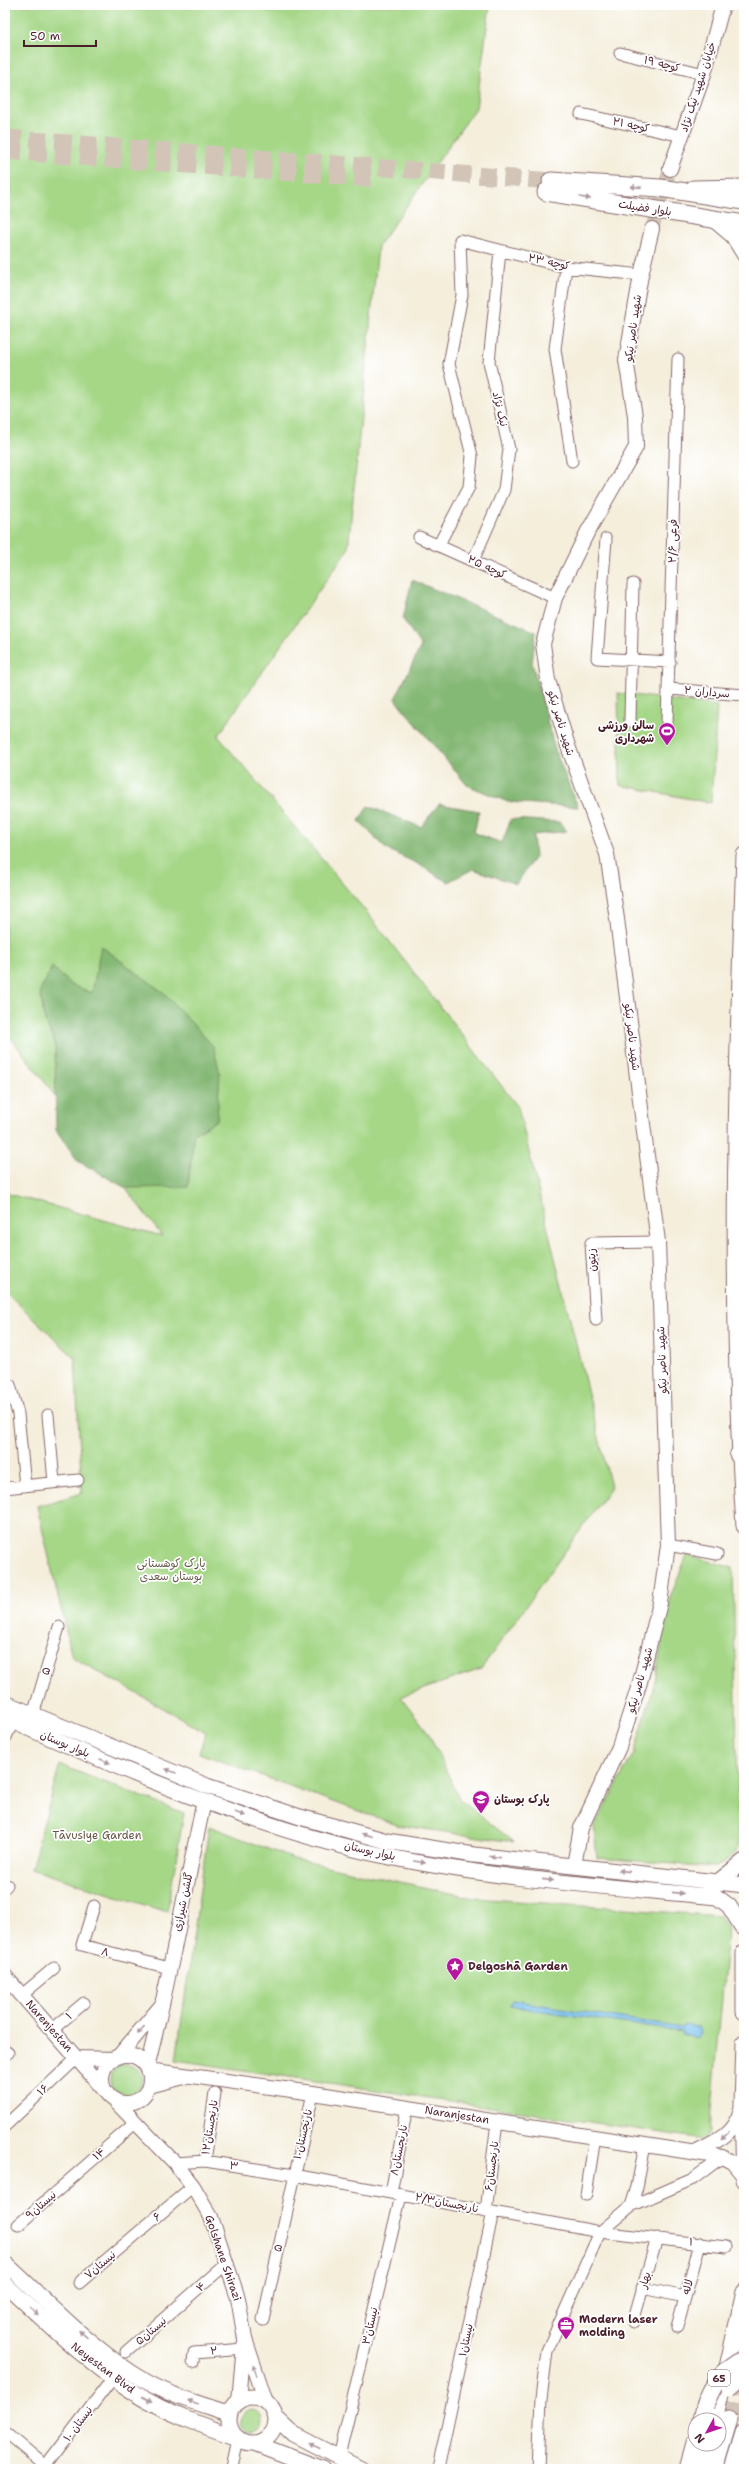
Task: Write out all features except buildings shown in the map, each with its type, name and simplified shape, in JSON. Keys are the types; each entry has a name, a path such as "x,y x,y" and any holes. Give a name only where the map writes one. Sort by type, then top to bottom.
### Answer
{"main road":[{"name":"بلوار فضیلت","path":"744,201 660,188 549,186 744,224"},
{"path":"660,188 744,187"},
{"path":"713,219 733,236 744,254"},
{"path":"744,855 739,994 736,1219 744,1526"},
{"name":"بلوار بوستان","path":"5,1703 33,1715 52,1731 204,1801 295,1832 385,1856 477,1872 717,1897 729,1906 743,1924"},
{"name":"بلوار بوستان","path":"9,1720 52,1731 300,1817 387,1841 445,1851 744,1885"},
{"path":"204,1801 207,1786"},
{"path":"385,1856 387,1841"},
{"path":"719,1881 744,1861"},
{"path":"743,1924 744,2012"},
{"path":"743,2177 742,2104 744,2043"},
{"name":"Neyestan Blvd","path":"5,2263 98,2347 139,2376 172,2394 230,2414"},
{"name":"Neyestan Blvd","path":"5,2284 88,2359 136,2394 166,2409 238,2438"},
{"path":"715,2412 744,2292"},
{"name":"65","path":"714,2412 710,2389 732,2366 744,2359"},
{"path":"716,2412 729,2388 744,2375"},
{"path":"322,2469 238,2438 230,2428 230,2414 239,2401 253,2397 266,2402 274,2416 293,2434 361,2469"},
{"path":"254,2443 268,2437 272,2431 274,2416"},
{"path":"733,2469 744,2433"},
{"path":"688,2469 693,2452"},
{"path":"701,2469 706,2452"},
{"path":"714,2452 714,2469"}],"street":[{"name":"خیابان شهید نیک نژاد","path":"670,169 704,74 723,5"},
{"name":"کوچه ۱۹","path":"620,53 704,74"},
{"name":"کوچه ۲۱","path":"581,114 682,136"},
{"name":"شهید ناصر نیکو","path":"574,1865 582,1828 620,1747 640,1682 660,1603 668,1545 658,1242 617,919 606,854 568,746 548,680 543,644 556,598 587,533 636,447 635,416 626,360 641,275 652,229"},
{"name":"کوچه ۲۳","path":"438,546 469,487 472,456 449,364 462,295 460,240 566,267 641,275"},
{"name":"نیک نژاد","path":"473,561 504,490 509,449 489,362 500,251"},
{"path":"566,267 555,349 572,461"},
{"name":"فرعی ۲/۶","path":"667,723 670,689 678,360"},
{"name":"کوچه ۲۵","path":"419,537 556,598"},
{"path":"606,539 597,658 670,662"},
{"path":"630,721 633,584"},
{"name":"سرداران ۲","path":"670,689 744,695"},
{"name":"زیتون","path":"596,1320 591,1243 658,1242"},
{"path":"8,1386 18,1414 25,1486"},
{"path":"48,1414 54,1482"},
{"path":"5,1488 78,1480"},
{"path":"668,1545 717,1554"},
{"name":"۵","path":"33,1715 60,1627"},
{"path":"5,1739 9,1720"},
{"name":"گلشن شیرازی","path":"147,2069 164,2003 169,1968 204,1801"},
{"name":"۸","path":"94,1906 82,1945 169,1968"},
{"path":"22,1995 54,1968"},
{"name":"Narenjestan","path":"5,1976 53,2029 109,2096 138,2126"},
{"name":"۱","path":"53,2029 84,2003"},
{"path":"139,2100 126,2103 109,2096 102,2078 104,2070 164,2003"},
{"path":"116,2058 134,2057 147,2069 149,2086"},
{"name":"Narenjestan","path":"77,2058 116,2058"},
{"name":"۱۶","path":"7,2124 77,2058"},
{"name":"Naranjestan","path":"147,2069 313,2093 722,2157"},
{"path":"138,2126 139,2100 149,2086 192,2075"},
{"name":"۱۲نارنجستان","path":"205,2161 215,2093"},
{"name":"۱۰نارنجستان","path":"294,2175 313,2093"},
{"path":"695,2152 720,2140 737,2123 742,2104"},
{"name":"۸نارنجستان","path":"396,2194 407,2108"},
{"name":"۶نارنجستان","path":"490,2211 497,2122"},
{"name":"Golshane Shirazi","path":"138,2126 175,2163 194,2186 211,2217 228,2263 238,2298 244,2344"},
{"name":"۱۴","path":"64,2185 138,2126"},
{"path":"586,2195 595,2137"},
{"path":"631,2206 637,2187 645,2145"},
{"path":"538,2469 541,2399 547,2351 600,2232 631,2206 693,2178 722,2157 732,2162 743,2177"},
{"name":"۳","path":"175,2163 205,2161 294,2175"},
{"name":"۵","path":"263,2320 294,2175"},
{"name":"۲/۳نارنجستان","path":"294,2175 600,2232 656,2238"},
{"name":"۹نیستان","path":"18,2225 64,2185"},
{"name":"۶","path":"120,2248 194,2186"},
{"name":"۳نیستان","path":"339,2457 396,2194"},
{"name":"۱نیستان","path":"438,2469 490,2211"},
{"name":"۱","path":"656,2238 726,2246"},
{"name":"بهار","path":"633,2322 656,2238"},
{"name":"لاله ‍","path":"677,2327 700,2243"},
{"name":"۷نیستان","path":"79,2282 120,2248"},
{"name":"۴","path":"175,2311 228,2263"},
{"path":"642,2288 685,2297"},
{"name":"۵نیستان","path":"126,2352 175,2311"},
{"path":"239,2401 244,2344"},
{"path":"244,2344 266,2402"},
{"name":"۲","path":"193,2362 194,2353 244,2344"},
{"name":"نیستان ۱۰","path":"46,2468 113,2378"},
{"path":"5,2432 46,2468"},
{"path":"232,2469 238,2438"}],"green space":[{"name":"پارک کوهستانی بوستان سعدی","path":"5,5 490,5 476,108 378,246 348,549 218,736 369,915 518,1107 611,1487 481,1669 401,1697 428,1732 460,1800 514,1842 397,1825 199,1753 206,1732 72,1657 37,1506 82,1493 75,1358 5,1291 5,1193 162,1236 5,1030"},
{"path":"412,580 536,632 532,663 556,753 578,807 508,802 467,785 395,699 421,646 403,619"},
{"name":"سالن ورزشی شهرداری","path":"618,693 717,706 711,803 620,785"},
{"path":"439,804 479,811 474,833 502,843 511,819 559,822 567,831 533,835 535,857 516,884 473,869 448,882 418,864 386,849 359,821 368,806 421,827"},
{"path":"101,946 164,993 213,1046 220,1073 217,1120 194,1134 188,1187 126,1188 78,1161 56,1130 55,1044 44,1018 40,991 52,967 72,985 92,993"},
{"path":"687,1555 733,1568 739,1845 729,1859 715,1867 597,1858 594,1826 634,1753 654,1685 670,1598"},
{"name":"Tāvusiye Garden","path":"60,1765 184,1813 167,1912 31,1869"},
{"name":"Delgoshā Garden","path":"209,1826 294,1859 474,1898 720,1916 728,1930 710,2132 703,2139 176,2060"},
{"path":"123,2064 129,2064 139,2071 142,2080 141,2086 135,2093 129,2096 123,2096 113,2089 110,2083 110,2077 117,2067"},
{"path":"252,2410 256,2411 262,2417 262,2425 256,2431 252,2432 248,2431 242,2425 241,2421 242,2417 248,2411"}],"water":[{"path":"512,2000 682,2028 683,2025 698,2027 700,2033 697,2038 681,2035 682,2032 510,2006"}],"tunnel":[{"path":"5,138 551,181"},
{"path":"5,151 374,179"},
{"path":"652,229 670,169"},
{"path":"729,2419 744,2368"}],"place":[{"name":"سالن ورزشی شهرداری","path":"667,746"},
{"name":"پارک بوستان","path":"481,1814"},
{"name":"Delgoshā Garden","path":"455,1981"},
{"name":"Modern laser molding","path":"566,2340"}]}
